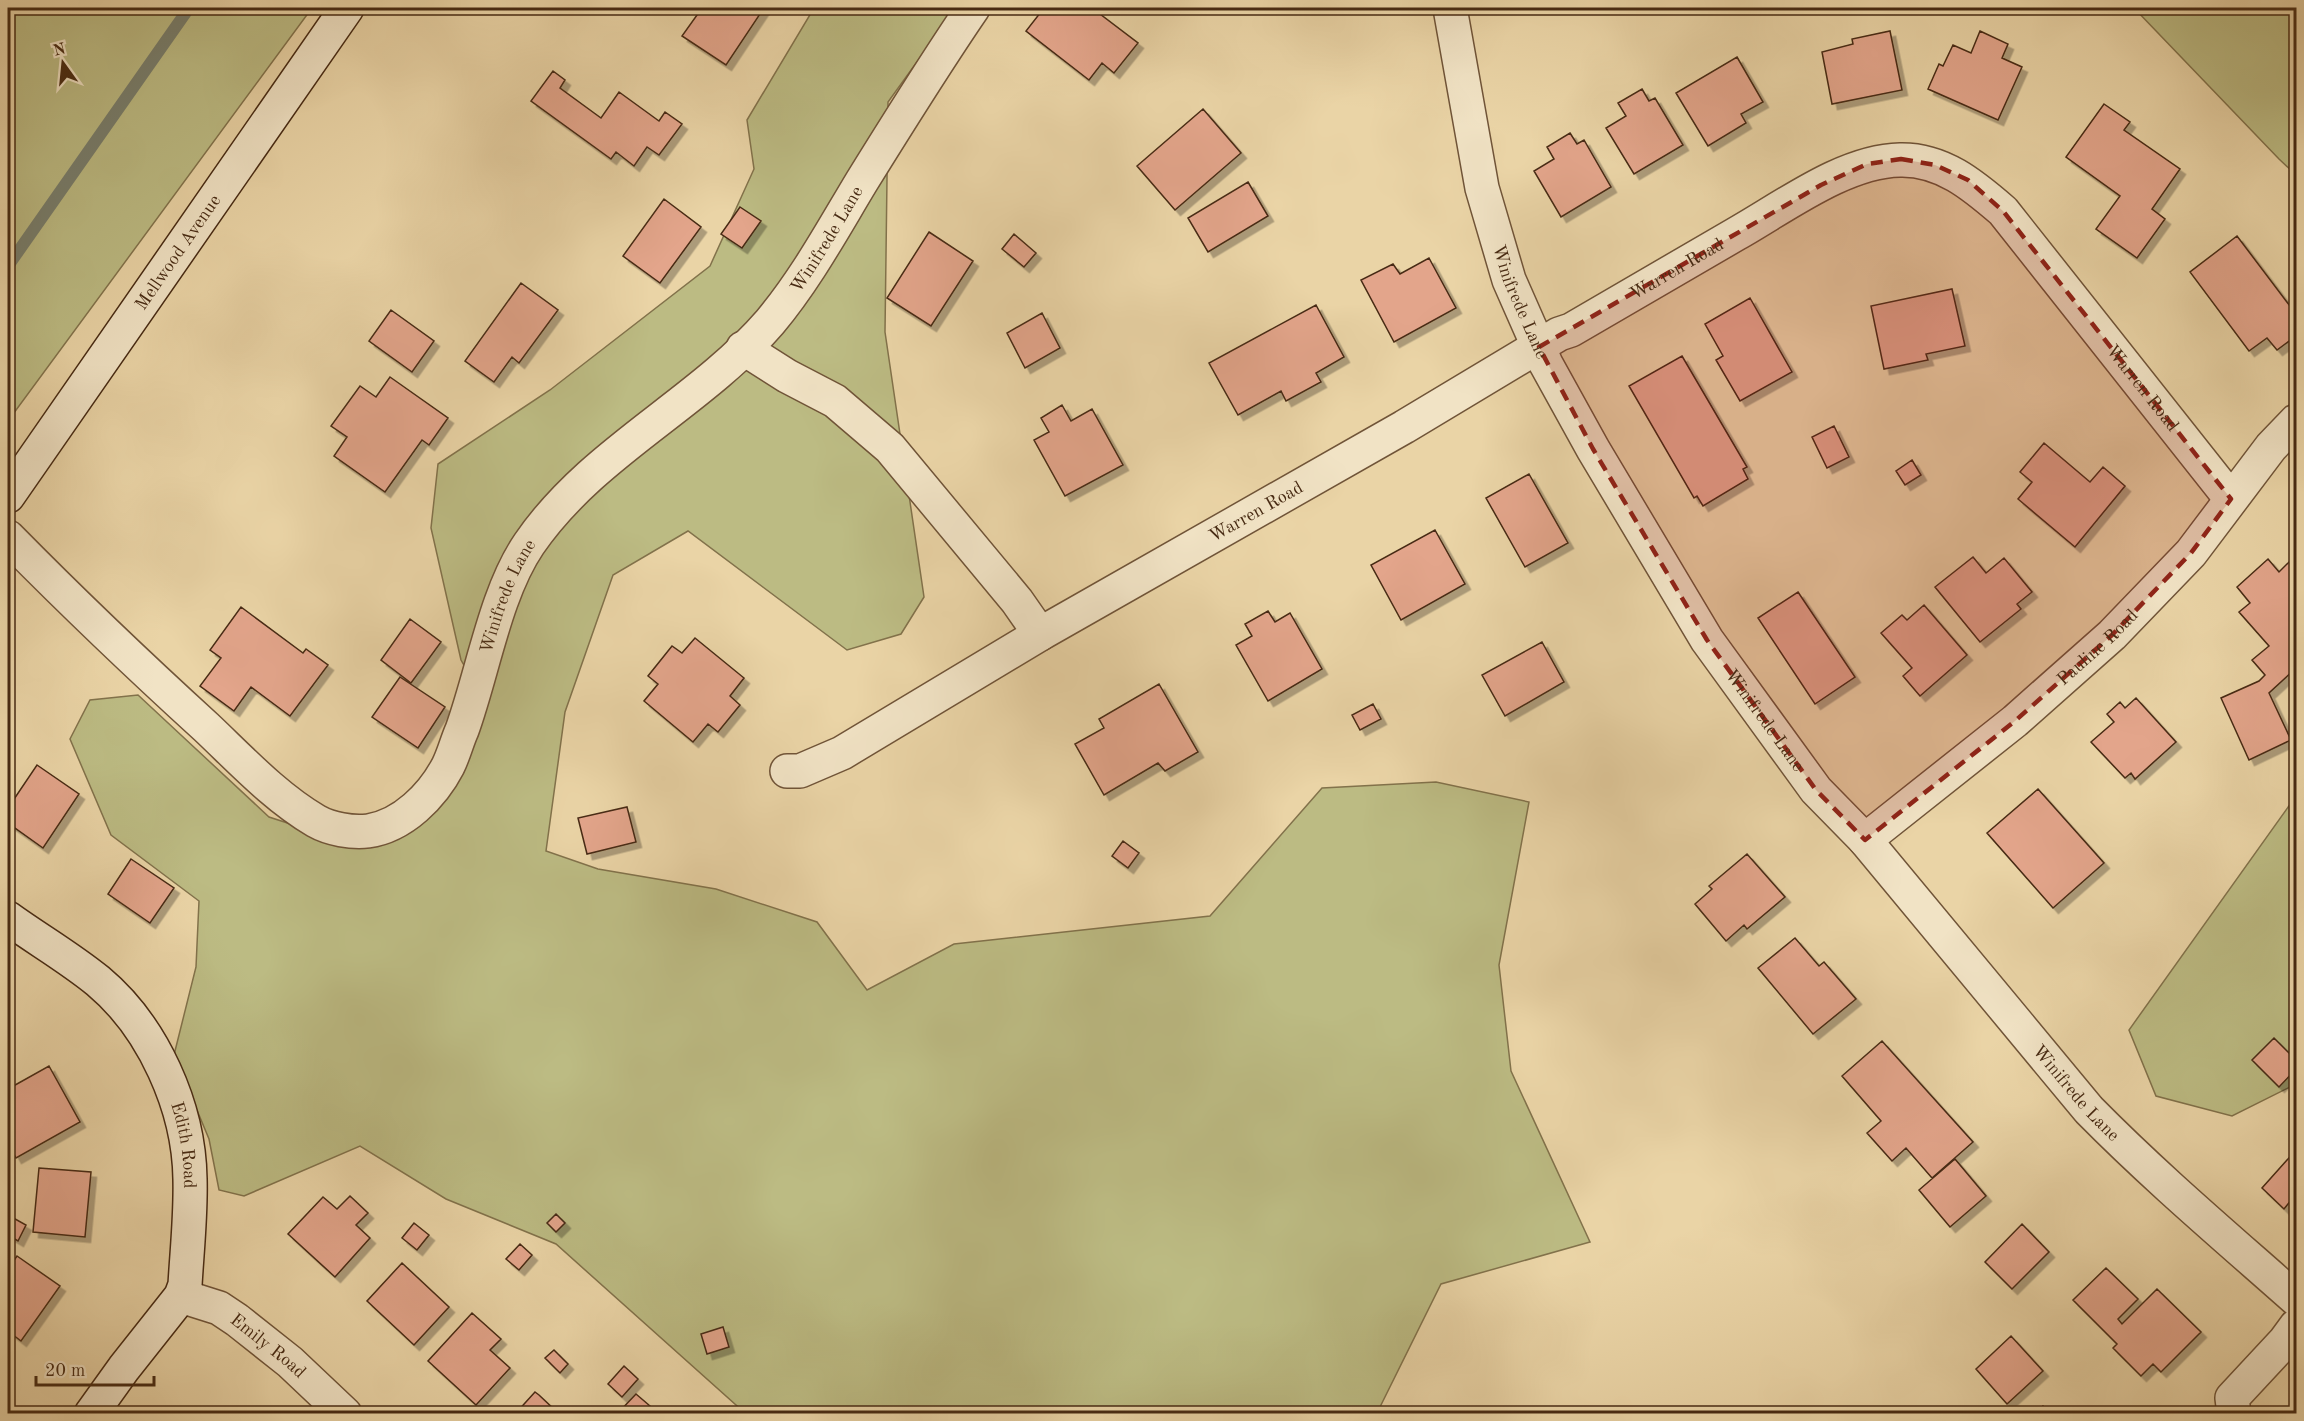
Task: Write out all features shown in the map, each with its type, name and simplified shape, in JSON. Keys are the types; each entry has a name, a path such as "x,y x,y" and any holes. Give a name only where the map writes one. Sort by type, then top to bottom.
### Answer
{"street":[{"name":"Mellwood Avenue","path":"8,496 347,8"},
{"name":"Winifrede Lane","path":"8,537 92,622 275,791 318,822 334,828 368,831 397,820 423,801 449,764 468,712 507,584 529,544 566,498 608,459 711,379 768,324 821,249 918,89 973,8"},
{"name":"Winifrede Lane","path":"1450,8 1482,188 1509,280 1521,310 1546,364 1593,449 1707,640 1816,790 1865,840 2089,1110 2198,1213 2296,1299"},
{"name":"Warren Road","path":"786,771 800,771 842,753 1040,634 1404,427 1539,346 1821,185 1867,164 1901,159 1935,165 1968,180 2003,211 2231,499"},
{"path":"743,348 787,376 835,401 890,448 1017,602 1040,634"},
{"name":"Pauline Road","path":"1865,840 2015,721 2112,635 2191,553 2271,447 2296,421"},
{"name":"Edith Road","path":"8,918 98,981 121,1004 159,1058 172,1087 182,1122 190,1178 185,1285 181,1296 92,1413"},
{"name":"Emily Road","path":"181,1296 219,1308 237,1320 290,1362 345,1413"},
{"path":"2228,1408 2296,1326"}],"highlighted area":[{"path":"1901,159 1935,165 1968,180 2003,211 2231,499 2191,553 2112,635 2015,721 1865,840 1816,790 1707,640 1593,449 1539,347 1821,185 1867,164"}],"shaded area":[{"path":"8,8 312,8 8,421"},
{"path":"814,8 956,8 888,102 885,332 924,597 901,634 847,650 688,531 613,575 565,712 546,851 598,869 716,889 817,922 867,990 954,944 1210,916 1322,788 1436,782 1529,802 1499,965 1511,1071 1590,1242 1441,1284 1377,1413 745,1413 556,1244 446,1199 360,1146 244,1196 219,1190 209,1139 174,1055 196,967 199,901 111,835 70,739 90,700 138,695 269,817 340,840 407,824 481,695 461,660 431,528 438,464 550,390 710,266 754,169 747,120"},
{"path":"2134,8 2296,8 2296,175 2279,159"},
{"path":"2296,796 2296,1084 2232,1116 2156,1096 2129,1030"}],"building":[{"path":"702,8 764,8 726,65 682,36"},
{"path":"1044,8 1092,8 1138,43 1114,73 1102,63 1089,80 1026,31"},
{"path":"1890,31 1902,90 1832,104 1822,52 1853,44 1852,39"},
{"path":"1980,31 2008,44 2002,58 2022,67 1998,120 1928,89 1939,64 1943,66 1953,45 1971,53"},
{"path":"1737,57 1763,102 1741,114 1746,123 1708,146 1676,93"},
{"path":"553,71 565,80 560,88 601,118 619,92 659,121 665,112 682,124 659,155 647,147 634,166 616,152 611,159 531,101"},
{"path":"1642,89 1649,101 1655,98 1683,145 1634,174 1606,128 1626,116 1618,103"},
{"path":"2104,104 2130,122 2124,130 2180,169 2152,209 2165,219 2137,258 2096,229 2120,196 2066,157"},
{"path":"1203,109 1241,153 1175,210 1137,166"},
{"path":"1570,133 1577,144 1584,140 1611,187 1561,217 1534,171 1554,159 1547,147"},
{"path":"1248,182 1268,216 1208,252 1188,218"},
{"path":"664,199 701,227 660,283 623,256"},
{"path":"740,207 761,221 742,248 721,234"},
{"path":"929,232 973,261 931,326 887,298"},
{"path":"1014,234 1036,253 1024,267 1002,249"},
{"path":"2237,236 2296,314 2296,336 2277,350 2267,338 2249,351 2190,272"},
{"path":"1429,258 1456,308 1394,342 1361,280 1393,264 1400,274"},
{"path":"521,283 558,310 519,363 512,357 494,382 465,361"},
{"path":"1952,289 1965,346 1926,354 1928,360 1884,369 1871,306"},
{"path":"1750,298 1792,372 1740,401 1716,360 1723,356 1705,324"},
{"path":"1316,305 1344,357 1316,373 1321,382 1286,401 1281,391 1238,415 1209,363"},
{"path":"391,310 434,341 412,372 369,341"},
{"path":"1042,313 1060,348 1025,368 1007,333"},
{"path":"1682,356 1747,467 1743,469 1748,479 1703,506 1697,496 1694,498 1629,386"},
{"path":"390,377 448,418 429,445 422,440 385,492 334,456 347,437 331,426 360,386 376,397"},
{"path":"1062,405 1071,421 1092,409 1123,465 1065,496 1034,440 1049,432 1041,418"},
{"path":"1834,426 1849,457 1827,468 1812,437"},
{"path":"2044,443 2090,482 2103,467 2125,486 2075,547 2018,499 2032,482 2020,472"},
{"path":"1912,460 1921,475 1905,485 1896,471"},
{"path":"1529,474 1568,543 1525,567 1486,498"},
{"path":"1435,530 1465,584 1401,620 1371,565"},
{"path":"1973,557 1986,573 2004,558 2032,592 2017,604 2021,609 1980,642 1935,587"},
{"path":"2268,559 2279,572 2291,560 2296,566 2296,668 2269,693 2291,740 2249,760 2221,698 2259,681 2265,675 2252,660 2269,646 2239,612 2250,603 2237,587"},
{"path":"1798,592 1855,677 1815,704 1758,618"},
{"path":"1924,605 1967,655 1920,696 1903,676 1912,668 1881,633 1902,615 1907,620"},
{"path":"241,607 303,653 306,649 328,665 290,716 251,687 234,711 200,686 221,658 210,650"},
{"path":"1268,611 1275,622 1290,613 1322,669 1268,701 1236,645 1252,636 1245,624"},
{"path":"410,619 441,642 411,683 381,660"},
{"path":"695,638 744,678 730,696 740,705 718,732 708,724 693,742 644,701 658,684 648,676 672,646 682,653"},
{"path":"1542,642 1564,682 1505,716 1482,675"},
{"path":"400,677 445,707 418,748 372,717"},
{"path":"1159,684 1198,752 1165,771 1158,763 1104,795 1075,744 1104,728 1099,719"},
{"path":"2136,698 2176,742 2135,779 2131,773 2125,778 2091,742 2114,722 2107,714 2120,702 2125,708"},
{"path":"1373,704 1381,719 1360,730 1352,715"},
{"path":"37,765 79,794 43,848 8,823 8,808"},
{"path":"2038,789 2104,863 2053,908 1987,833"},
{"path":"627,807 636,842 587,854 578,818"},
{"path":"1123,841 1139,853 1128,868 1112,856"},
{"path":"1747,854 1785,897 1747,929 1744,925 1726,941 1695,904 1712,889 1709,886"},
{"path":"131,859 174,888 150,923 108,894"},
{"path":"1795,938 1819,966 1824,962 1856,999 1813,1034 1758,968"},
{"path":"2274,1038 2296,1060 2296,1069 2279,1087 2252,1060"},
{"path":"1882,1041 1973,1142 1932,1178 1906,1148 1892,1161 1867,1133 1881,1121 1842,1076"},
{"path":"49,1066 80,1122 16,1158 8,1143 8,1089"},
{"path":"2296,1150 2296,1194 2284,1209 2262,1188"},
{"path":"1955,1159 1986,1196 1950,1227 1919,1190"},
{"path":"39,1168 91,1172 85,1237 33,1232"},
{"path":"350,1196 368,1213 356,1225 370,1238 335,1277 288,1234 323,1197 337,1209"},
{"path":"556,1214 565,1223 556,1232 547,1223"},
{"path":"8,1215 26,1225 18,1241 8,1235"},
{"path":"414,1223 429,1235 417,1250 402,1238"},
{"path":"2022,1224 2049,1252 2012,1289 1985,1262"},
{"path":"520,1244 532,1255 519,1270 506,1259"},
{"path":"17,1256 60,1286 21,1341 8,1331 8,1269"},
{"path":"402,1263 449,1307 414,1345 367,1301"},
{"path":"2106,1268 2138,1299 2118,1319 2122,1324 2157,1289 2201,1332 2161,1372 2153,1364 2141,1376 2113,1348 2117,1344 2073,1300"},
{"path":"472,1313 501,1339 490,1350 510,1368 476,1405 428,1361"},
{"path":"723,1327 729,1347 707,1354 701,1334"},
{"path":"2011,1336 2043,1371 2007,1404 1976,1369"},
{"path":"554,1350 568,1364 560,1373 545,1358"},
{"path":"624,1366 638,1379 622,1397 608,1384"},
{"path":"535,1392 539,1395 559,1414 515,1414"},
{"path":"636,1394 650,1406 643,1414 617,1414"},
{"path":"2043,1406 2050,1414 2036,1414"}],"waterway":[{"path":"8,266 189,8"}]}
